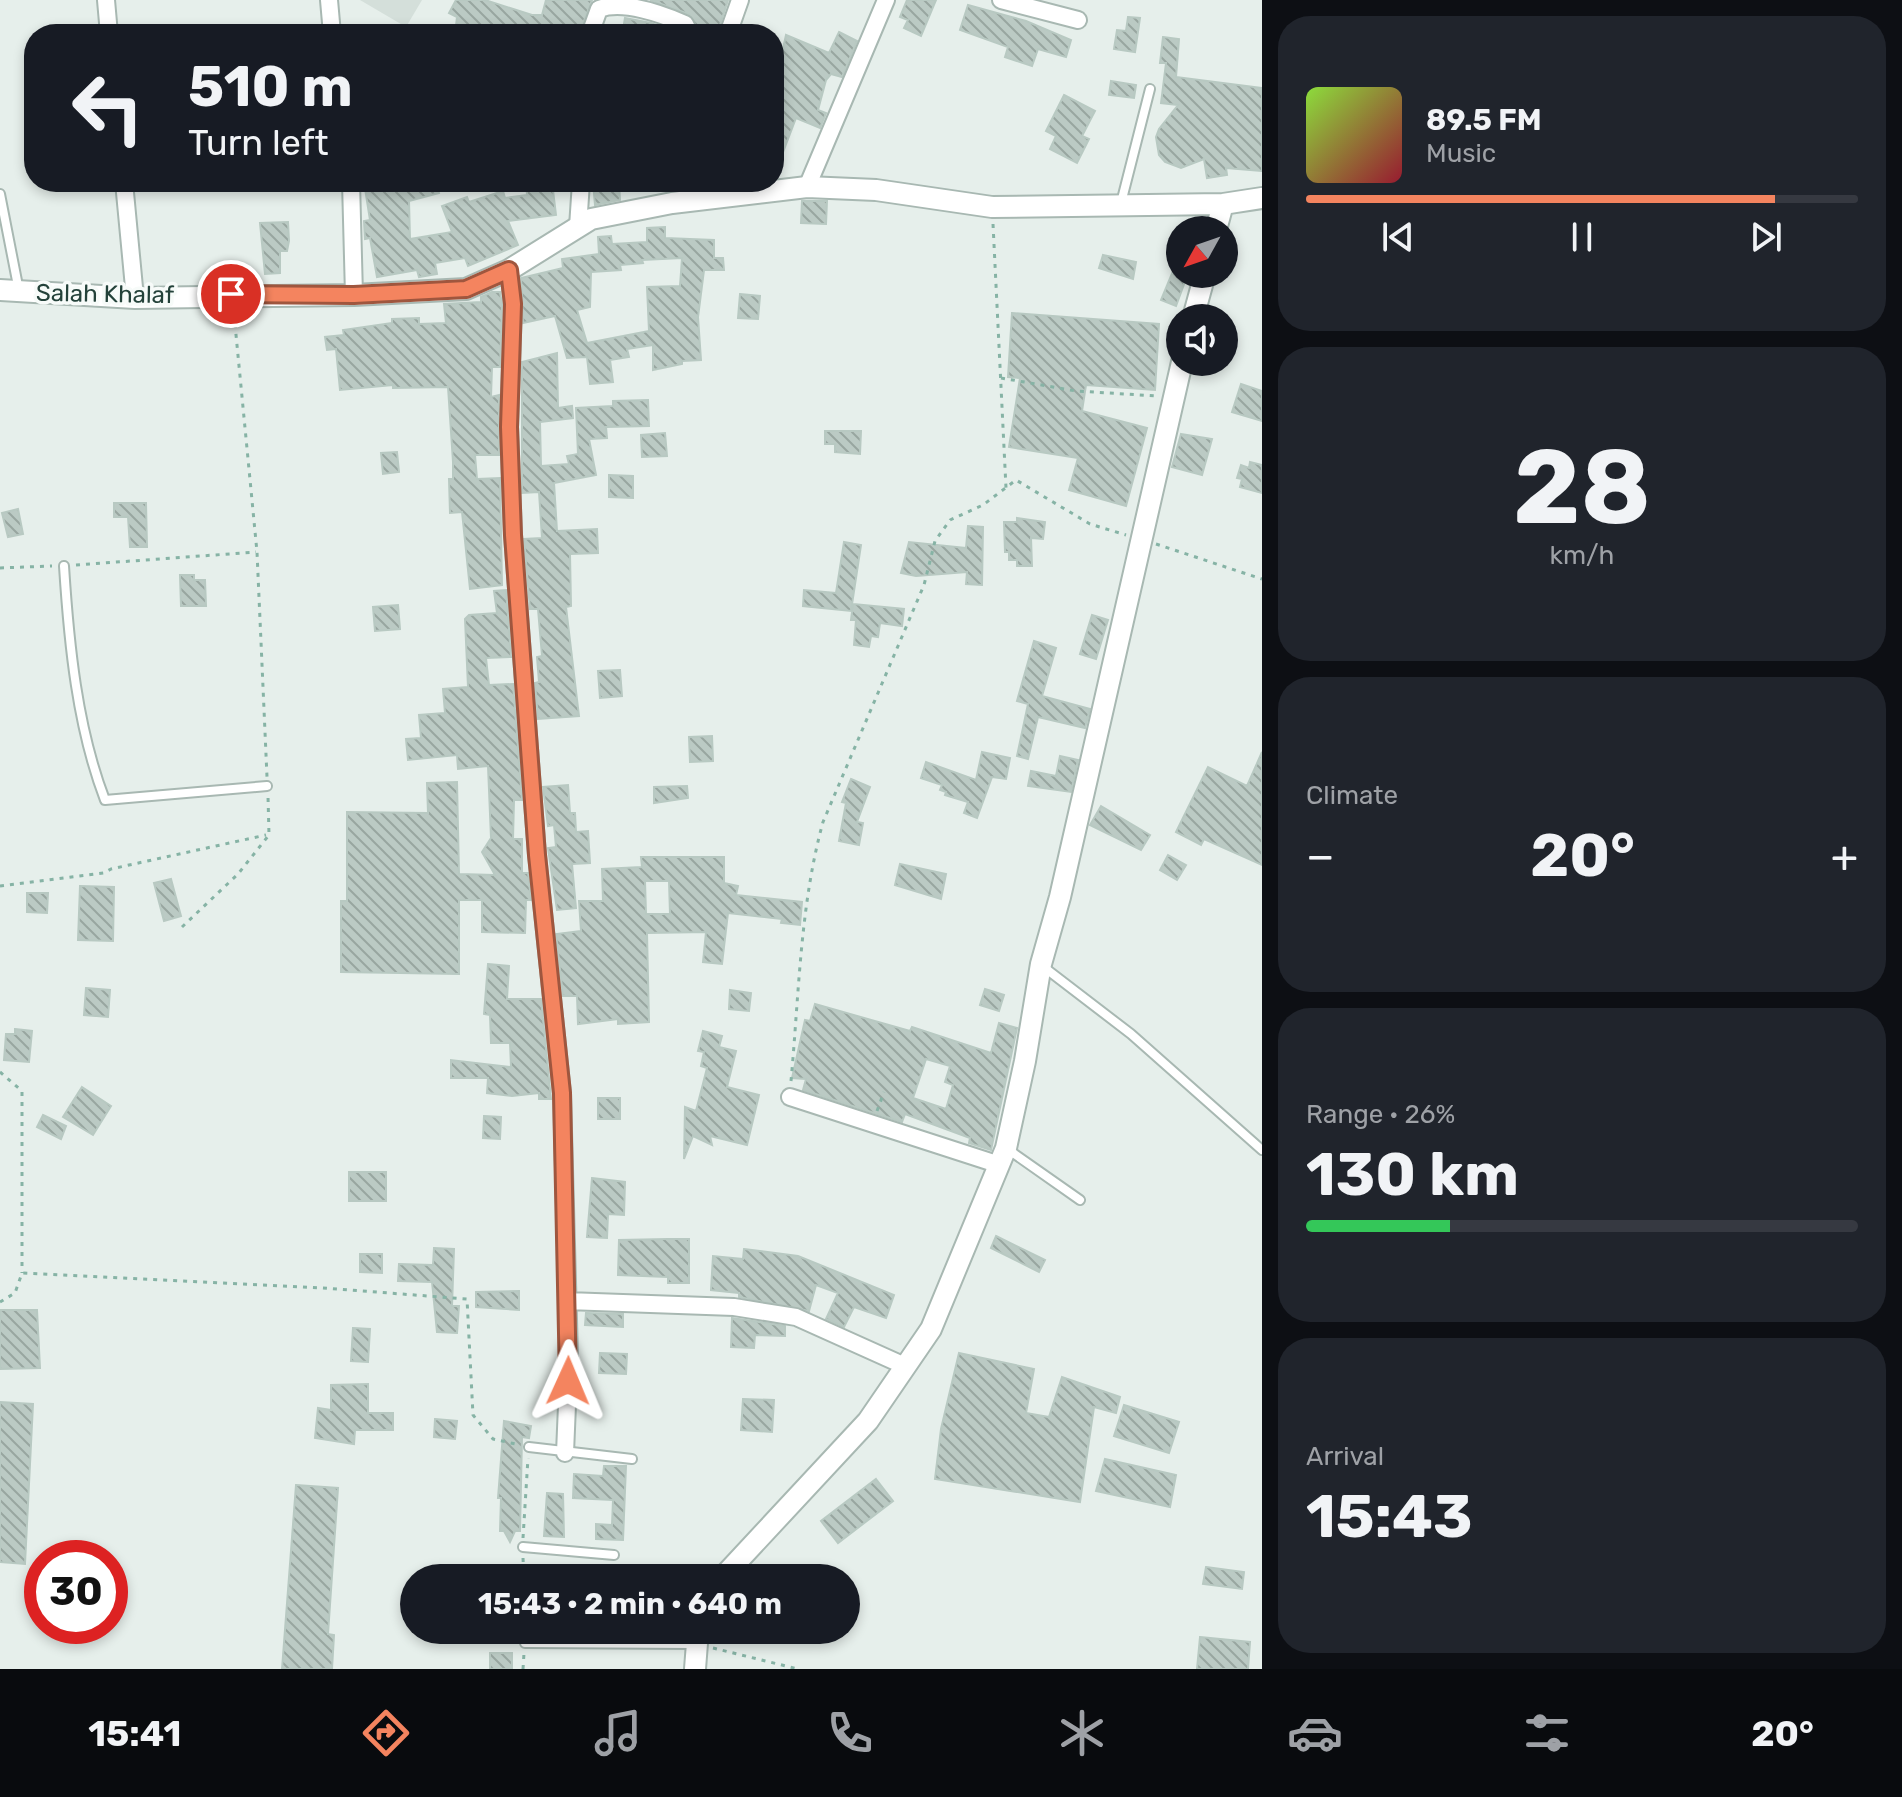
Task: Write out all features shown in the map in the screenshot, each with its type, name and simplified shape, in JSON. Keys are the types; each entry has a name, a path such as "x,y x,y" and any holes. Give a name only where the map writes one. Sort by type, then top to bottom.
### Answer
{"street":[{"path":"106,0 108,24"},
{"path":"329,0 331,24"},
{"path":"732,24 740,0"},
{"path":"807,187 886,0"},
{"path":"1001,0 1078,20"},
{"path":"594,24 599,9 608,4 647,5 685,24"},
{"name":"Salah Khalaf","path":"784,190 807,187 876,190 992,207 1223,204 1262,198"},
{"path":"125,192 135,298"},
{"path":"351,192 354,295"},
{"path":"578,227 580,192"},
{"name":"Salah Khalaf","path":"10,291 135,298 231,294 354,295 466,289 509,270 591,219 672,203 765,192"},
{"path":"1220,216 1223,204"},
{"path":"509,270 513,304 509,427 513,535 537,855 562,1093 567,1301 565,1453"},
{"path":"735,1564 868,1421 931,1329 1003,1156 1025,1061 1041,964 1064,883 1178,376"},
{"path":"790,1097 1003,1156"},
{"path":"567,1301 734,1307 796,1317 905,1366"},
{"path":"695,1669 697,1644"}],"lane":[{"path":"1120,207 1150,89"},
{"path":"0,194 10,291"},
{"path":"64,566 68,636 94,771 105,800 267,786"},
{"path":"1041,964 1131,1034 1262,1150"},
{"path":"1003,1156 1080,1200"},
{"path":"529,1447 632,1459"},
{"path":"523,1547 614,1555"}],"path":[{"path":"992,207 1006,488"},
{"path":"182,927 238,874 269,835 257,552 231,294"},
{"path":"1001,378 1076,391 1173,397"},
{"path":"790,1097 807,906 823,822 924,585 935,541 950,520 983,505 1016,480 1090,524 1262,579"},
{"path":"0,568 257,552"},
{"path":"0,886 104,873 269,835"},
{"path":"0,1072 22,1091 22,1273 15,1293 0,1302"},
{"path":"22,1273 323,1288 467,1299 473,1415 493,1439 529,1447 524,1564"},
{"path":"719,1644 798,1669"}],"shaded area":[{"path":"360,0 422,0 408,24 401,24"}],"building":[{"path":"456,0 485,0 532,15 542,15 546,0 592,0 583,24 456,24 457,17 449,13"},
{"path":"650,0 728,0 720,24 695,24 689,14"},
{"path":"907,0 936,0 921,36 904,28 908,20 900,17"},
{"path":"968,5 1026,21 1071,40 1066,57 1038,49 1032,66 1005,57 1008,47 960,30"},
{"path":"1128,17 1140,18 1135,52 1114,49 1117,30 1126,31"},
{"path":"625,18 653,24 624,24"},
{"path":"839,32 857,41 842,77 831,74 826,80 818,110 826,113 820,128 796,118 784,150 786,35 829,53"},
{"path":"1163,37 1179,39 1176,77 1262,88 1262,171 1226,168 1227,175 1207,178 1204,159 1181,168 1165,162 1159,155 1156,137 1159,129 1178,105 1161,103 1166,63 1160,63"},
{"path":"1111,81 1136,85 1134,98 1109,95"},
{"path":"1064,95 1095,111 1082,136 1089,139 1077,163 1050,149 1056,136 1046,131"},
{"path":"366,192 439,192 409,201 410,239 452,232 442,206 467,197 469,202 500,192 503,192 505,198 527,195 527,192 553,192 556,215 508,221 518,245 468,266 465,258 435,263 437,274 419,277 417,270 377,277 370,238 365,239 364,221 370,220"},
{"path":"594,192 620,192 620,200 595,205"},
{"path":"802,201 827,201 826,224 801,223"},
{"path":"288,222 289,241 287,251 280,251 280,273 265,274 260,223"},
{"path":"665,227 665,238 714,240 714,258 723,258 724,270 704,270 698,317 701,360 682,361 682,364 653,370 653,345 627,349 629,357 610,360 613,382 590,384 587,357 567,358 555,316 523,323 521,278 563,268 562,259 599,254 598,237 611,236 612,244 647,242 647,228","holes":["682,258 680,286 647,287 649,331 587,343 577,310 590,307 591,272 621,270 620,265 643,263 642,260"]},
{"path":"1103,255 1136,262 1133,279 1099,268"},
{"path":"1166,288 1183,288 1177,304 1161,300"},
{"path":"500,292 502,304 500,367 492,367 491,397 499,395 499,455 475,455 477,479 500,478 502,585 470,589 462,512 450,513 449,479 453,479 453,462 448,387 393,388 393,385 340,390 336,349 327,350 325,337 344,335 343,330 392,323 392,319 419,318 419,324 446,323 444,304 481,302 481,297"},
{"path":"740,294 760,296 758,319 738,318"},
{"path":"1012,313 1159,324 1155,390 1086,385 1082,411 1147,428 1126,506 1069,490 1078,458 1009,447 1020,378 1008,377"},
{"path":"557,353 558,408 572,406 573,418 540,422 541,466 569,464 567,456 578,454 576,408 613,406 613,401 648,400 649,426 606,427 607,438 589,439 596,475 554,483 557,531 597,529 598,553 570,554 571,606 566,607 579,716 538,719 535,683 539,682 537,657 542,656 538,609 530,609 524,539 542,538 539,492 522,493 522,362"},
{"path":"1241,384 1262,391 1262,421 1232,412"},
{"path":"825,431 861,431 860,454 835,452 835,444 825,444"},
{"path":"665,433 667,456 642,457 641,435"},
{"path":"1181,434 1212,439 1202,475 1172,467"},
{"path":"397,452 399,472 383,474 381,453"},
{"path":"1250,462 1262,465 1262,493 1240,487 1242,479 1237,478 1241,465 1249,468"},
{"path":"609,475 633,476 633,498 609,497"},
{"path":"114,503 146,503 147,547 130,547 128,517 114,517"},
{"path":"18,509 23,534 8,537 2,513"},
{"path":"1017,518 1045,522 1043,539 1031,538 1032,566 1017,566 1017,560 1009,560 1009,552 1005,552 1004,522 1017,522"},
{"path":"968,526 983,527 982,585 966,584 967,572 916,576 901,573 909,542 966,548"},
{"path":"844,542 861,545 851,611 803,606 804,590 836,593"},
{"path":"180,575 194,575 194,580 205,580 206,606 181,606"},
{"path":"506,590 511,657 486,658 489,685 513,684 522,800 514,800 513,839 522,839 522,873 528,873 531,900 526,900 525,933 482,932 482,900 459,900 459,974 341,972 341,901 347,901 347,812 428,813 427,783 457,782 459,874 495,875 482,852 491,838 488,766 458,769 457,755 408,760 406,739 421,738 419,715 445,713 443,689 468,687 465,619 469,615 497,613 494,591"},
{"path":"853,604 904,609 902,626 880,623 878,637 871,636 869,647 854,645 856,620 851,620"},
{"path":"398,605 400,629 375,631 373,607"},
{"path":"1092,615 1108,620 1096,659 1080,654"},
{"path":"1034,641 1056,648 1042,696 1090,709 1085,728 1038,717 1028,759 1017,756 1028,704 1017,701"},
{"path":"620,670 622,696 600,698 598,671"},
{"path":"712,736 713,761 690,762 689,737"},
{"path":"982,752 1010,758 1006,779 992,777 977,818 964,813 968,802 945,795 946,792 940,790 942,785 921,778 926,762 976,780"},
{"path":"1262,752 1262,865 1204,839 1201,845 1176,832 1208,767 1247,786"},
{"path":"1060,756 1078,760 1071,792 1028,786 1031,771 1056,776"},
{"path":"851,779 870,787 857,822 863,823 859,845 839,841 846,803 842,802"},
{"path":"568,785 570,813 575,813 576,832 588,831 590,863 572,864 576,908 557,910 548,848 556,847 554,825 548,826 543,787"},
{"path":"687,786 688,798 654,803 654,787"},
{"path":"1101,806 1150,835 1141,850 1090,825"},
{"path":"1168,855 1186,865 1177,880 1160,870"},
{"path":"641,857 724,857 724,883 738,886 736,895 802,902 800,925 781,923 782,919 728,913 722,964 703,962 706,932 647,933 649,1022 618,1024 618,1019 578,1024 577,996 563,996 556,934 581,931 579,901 603,901 602,869 642,867","holes":["645,881 669,881 670,914 646,914"]},
{"path":"900,864 946,874 941,899 895,885"},
{"path":"171,879 181,916 164,921 154,883"},
{"path":"80,886 114,887 113,941 78,940"},
{"path":"27,893 48,893 47,913 27,912"},
{"path":"488,964 509,966 507,999 541,999 551,1099 539,1099 539,1093 512,1096 487,1093 488,1078 451,1078 451,1060 511,1067 510,1043 491,1043 490,1015 484,1014"},
{"path":"86,988 110,990 108,1017 84,1015"},
{"path":"985,989 1004,995 999,1011 980,1005"},
{"path":"730,990 751,993 749,1011 729,1009"},
{"path":"815,1004 910,1031 912,1027 991,1053 999,1023 1017,1028 991,1150 969,1143 970,1138 905,1114 902,1122 803,1090 806,1079 792,1078 805,1020 810,1021","holes":["926,1059 950,1066 945,1082 953,1085 946,1109 913,1098"]},
{"path":"15,1029 32,1031 29,1062 4,1060 6,1034 15,1034"},
{"path":"703,1031 722,1036 719,1047 736,1051 727,1087 759,1095 747,1145 710,1136 712,1145 693,1136 684,1159 685,1107 696,1111 707,1068 701,1066 704,1052 698,1051"},
{"path":"82,1087 111,1106 93,1135 63,1117"},
{"path":"598,1098 620,1098 620,1119 598,1119"},
{"path":"43,1115 66,1126 61,1139 37,1127"},
{"path":"484,1116 501,1117 500,1139 483,1138"},
{"path":"349,1172 386,1172 386,1201 349,1201"},
{"path":"592,1178 625,1182 624,1215 608,1214 607,1238 587,1237"},
{"path":"996,1236 1045,1260 1039,1272 991,1248"},
{"path":"689,1239 689,1283 668,1283 668,1277 618,1275 619,1240"},
{"path":"434,1248 454,1249 452,1306 459,1306 457,1333 437,1332 432,1282 398,1281 399,1264 433,1265"},
{"path":"744,1249 798,1256 894,1295 886,1318 854,1307 844,1327 826,1319 838,1293 816,1285 809,1311 739,1297 739,1293 711,1290 713,1256 743,1259"},
{"path":"360,1254 382,1254 382,1273 360,1272"},
{"path":"519,1291 519,1310 476,1307 476,1292"},
{"path":"0,1310 37,1310 40,1368 0,1369"},
{"path":"586,1313 623,1314 623,1327 585,1325"},
{"path":"732,1318 785,1326 785,1336 755,1335 754,1348 731,1347"},
{"path":"353,1328 370,1329 368,1362 351,1361"},
{"path":"600,1353 627,1354 626,1374 599,1373"},
{"path":"959,1353 1034,1369 1026,1413 1049,1417 1062,1377 1120,1397 1116,1413 1094,1407 1080,1502 935,1479 941,1429"},
{"path":"368,1384 368,1413 393,1413 393,1430 355,1430 354,1444 315,1438 318,1408 331,1410 331,1385"},
{"path":"743,1399 774,1400 772,1432 741,1430"},
{"path":"0,1402 33,1404 24,1564 0,1562"},
{"path":"1124,1405 1179,1422 1169,1453 1114,1436"},
{"path":"435,1419 457,1421 455,1439 434,1437"},
{"path":"504,1421 531,1426 529,1438 522,1437 520,1531 515,1531 510,1542 504,1531 500,1531 501,1498 498,1498"},
{"path":"1105,1459 1176,1475 1170,1507 1096,1491"},
{"path":"604,1466 626,1466 623,1540 596,1539 596,1524 612,1525 613,1500 573,1498 574,1474 603,1476"},
{"path":"876,1479 893,1501 838,1543 821,1521"},
{"path":"296,1485 338,1488 328,1634 334,1635 332,1669 282,1669"},
{"path":"547,1493 563,1494 564,1537 544,1536"},
{"path":"1206,1567 1244,1572 1242,1589 1203,1584"},
{"path":"1200,1637 1250,1642 1248,1669 1197,1669"},
{"path":"490,1653 512,1653 512,1669 490,1669"}],"route":[{"path":"231,294 354,295 466,289 509,270 513,304 509,427 513,535 537,855 562,1093 568,1381"}]}
